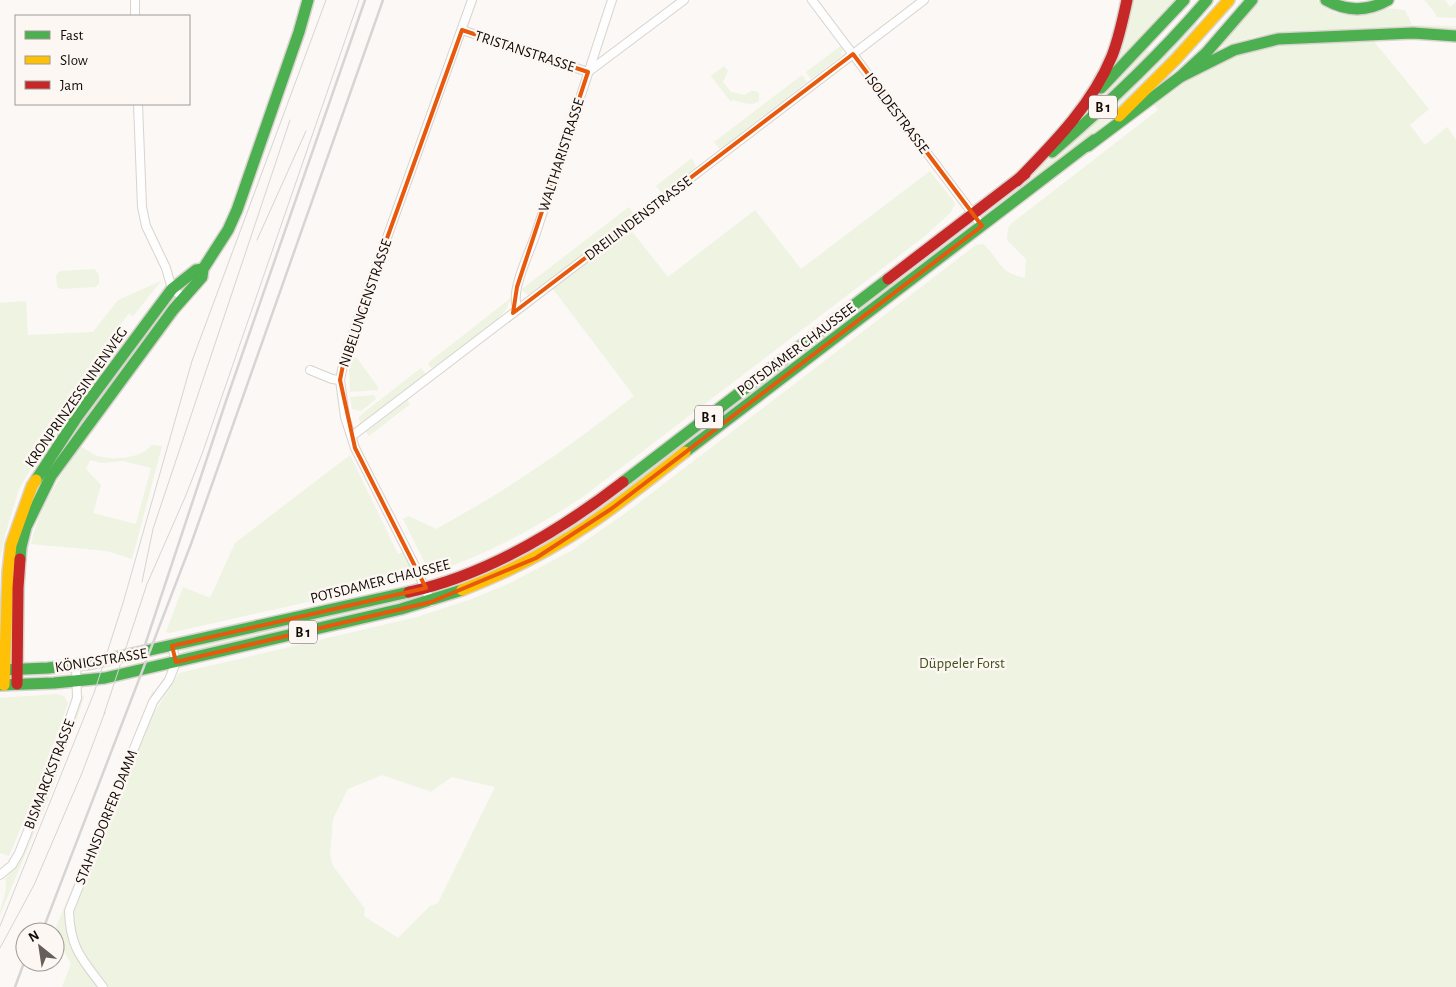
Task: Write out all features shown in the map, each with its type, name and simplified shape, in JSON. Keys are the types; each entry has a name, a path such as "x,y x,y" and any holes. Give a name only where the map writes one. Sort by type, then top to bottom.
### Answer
{"main road":[{"name":"KRONPRINZESSINNENWEG","path":"17,684 20,547 26,527 41,492 183,297 202,277 203,269 228,230 299,32 308,0"},
{"path":"1017,181 1073,122 1087,103 1112,56 1127,0"},
{"path":"1087,103 1184,0"},
{"name":"POTSDAMER CHAUSSEE","path":"172,646 426,588 467,574 506,557 545,536 585,511 1017,181 1080,128 1129,83 1183,28 1207,0"},
{"name":"POTSDAMER CHAUSSEE","path":"176,662 430,602 471,588 506,573 536,558 592,523 1088,146 1176,59 1229,0"},
{"path":"1088,146 1180,77 1206,53 1252,0"},
{"path":"1326,0 1342,8 1356,10 1374,8 1388,0"},
{"path":"1180,77 1234,50 1278,40 1301,37 1413,33 1456,36"},
{"name":"KRONPRINZESSINNENWEG","path":"2,685 11,545 32,486 59,442 172,289 196,270 203,269"},
{"path":"59,442 70,450"},
{"path":"5,638 17,638"},
{"name":"KÖNIGSTRASSE","path":"2,670 76,665 172,646"},
{"name":"KÖNIGSTRASSE","path":"2,685 77,682 105,678 176,662"}],"street":[{"path":"135,0 135,15"},
{"name":"NIBELUNGENSTRASSE","path":"430,602 426,588 355,448 345,417 340,380 345,355 472,0"},
{"name":"WALTHARISTRASSE","path":"518,309 515,304 517,287 612,0"},
{"name":"TRISTANSTRASSE","path":"462,30 588,72 684,0"},
{"name":"ISOLDESTRASSE","path":"812,0 982,226"},
{"name":"DREILINDENSTRASSE","path":"352,436 924,0"},
{"path":"138,105 144,219 166,268 172,289 183,297"},
{"path":"310,370 332,379 340,380"},
{"path":"172,646 176,662"},
{"name":"STAHNSDORFER DAMM","path":"103,987 72,941 69,911 94,843 143,725 153,702 169,680 176,662"},
{"name":"BISMARCKSTRASSE","path":"0,876 12,865 19,853 50,776 77,698 76,665"}],"highlighted area":[{"path":"462,30 588,72 517,287 513,313 853,54 982,226 611,509 536,558 431,602 176,662 172,646 426,588 355,448 340,380 345,355"}],"green space":[{"path":"1132,0 1175,0 1118,60"},
{"path":"1259,0 1317,0 1322,6 1335,13 1355,16 1385,8 1405,10 1412,25 1456,26 1456,30 1314,30 1279,32 1253,37 1218,48"},
{"path":"1424,0 1445,0 1450,7 1456,2 1456,18 1436,17 1436,14"},
{"path":"1193,22 1200,28 1131,100 1095,133 994,212 990,207 1062,149"},
{"name":"Düppeler Forst","path":"1372,39 1429,109 1410,125 1425,145 1447,127 1456,140 1456,987 62,987 71,964 65,953 65,922 58,922 153,690 156,710 179,673 417,617 472,599 510,583 571,551 627,512 976,245 983,244 1009,273 1025,278 1026,259 1007,240 1008,228 1012,223 1158,110 1154,104 1182,83 1234,55 1286,44","holes":["382,775 432,792 452,777 495,787 438,903 430,906 398,938 364,916 365,909 333,866 330,855 333,819 348,789"]},
{"path":"842,45 842,55 811,79 806,72"},
{"path":"1146,49 1151,53 1091,111 1115,81"},
{"path":"724,66 728,71 723,82 731,92 745,95 755,91 759,93 759,101 750,104 733,100 731,102 711,76"},
{"path":"802,75 807,82 720,149 714,142"},
{"path":"692,158 696,167 662,193 656,186"},
{"path":"930,171 955,203 951,212 925,236 584,496 548,519 492,549 433,573 429,571 403,519 409,516 436,529 538,467 634,396 553,289 630,229 668,277 755,210 801,269"},
{"path":"629,207 634,215 529,295 523,292 522,289"},
{"path":"965,226 969,231 615,502 537,553 442,594 440,587 517,556"},
{"path":"94,269 99,274 99,283 96,287 61,289 57,287 56,275 60,271"},
{"path":"161,281 133,316 129,313 108,342 94,374 49,437 19,489 0,558 0,303 26,301 28,335 93,332 118,300"},
{"path":"511,298 507,308 499,318 432,369 428,363"},
{"path":"356,357 378,387 378,390 350,392 349,370 353,358"},
{"path":"421,368 426,374 360,424 359,417 362,414"},
{"path":"374,395 376,399 361,411 352,409 350,397"},
{"path":"407,400 410,404 369,436 366,432"},
{"path":"152,445 162,446 132,559 107,551 31,544 45,505 80,446 91,453 108,458 129,457 142,453","holes":["90,460 101,463 123,461 151,468 136,524 93,513 101,485 86,469"]},
{"path":"350,455 398,554 403,552 414,572 415,578 169,633 166,632 183,587 210,598 235,543"},
{"path":"422,592 424,600 183,656 181,647"},
{"path":"57,694 64,696 68,703 40,782 9,856 0,853 0,698"},
{"path":"85,695 50,795 0,915 6,888 5,879 21,859 28,843 50,788 82,696"}],"tram line":[{"path":"0,926 94,693 123,603 192,361 326,0"},
{"path":"0,948 34,885 82,773 105,712 104,714 147,584 202,454 359,0"},
{"path":"142,582 153,529 290,120"},
{"path":"257,240 306,131"}],"railway":[{"path":"143,651 226,401 365,0"},
{"path":"46,922 191,544 383,0"},
{"path":"15,987 21,972"}],"traffic: fast":[{"path":"20,559 26,527 51,476 173,310 202,277 203,269 228,230 237,210 299,32 308,0"},
{"path":"1101,88 1184,0"},
{"path":"1052,152 1132,79 1207,0"},
{"path":"1088,146 1180,77 1206,53 1252,0"},
{"path":"1326,0 1342,7 1357,9 1372,7 1388,0"},
{"path":"1180,77 1234,50 1278,39 1413,33 1456,36"},
{"path":"685,452 1094,140"},
{"path":"36,480 77,417 172,289 196,270 203,269"},
{"path":"623,482 888,279"},
{"path":"0,685 54,683 105,678 401,609 462,590"},
{"path":"0,670 48,668 92,663 409,592"}],"traffic: slow":[{"path":"1119,116 1176,59 1229,0"},
{"path":"462,590 526,561 573,535 613,508 685,452"},
{"path":"4,685 8,572 11,545 32,486 36,480"}],"traffic: jam":[{"path":"1017,181 1071,123 1094,91 1112,56 1127,0"},
{"path":"888,279 1025,174"},
{"path":"409,592 466,574 522,549 574,517 623,482"},
{"path":"17,684 20,559"}]}
